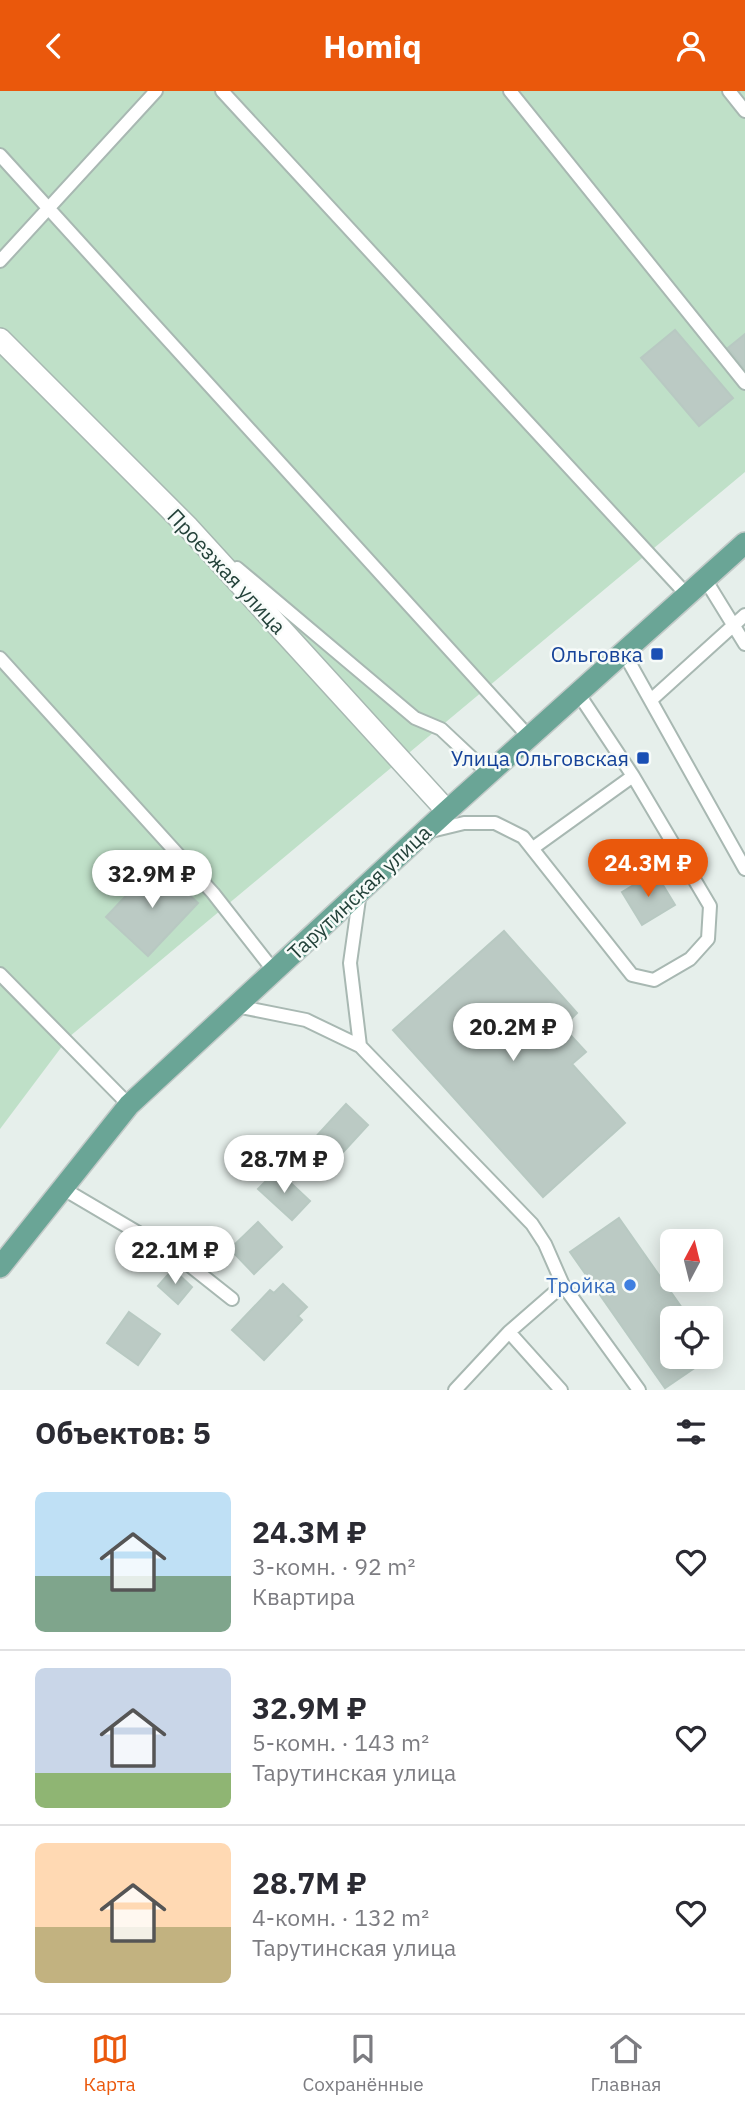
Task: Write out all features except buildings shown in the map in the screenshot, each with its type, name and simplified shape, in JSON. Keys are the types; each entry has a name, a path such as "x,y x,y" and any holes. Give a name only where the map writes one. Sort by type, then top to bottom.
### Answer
{"main road":[{"name":"Тарутинская улица","path":"0,1267 129,1105 447,811 745,543"}],"street":[{"name":"Проезжая улица","path":"0,338 188,527 447,811"}],"lane":[{"path":"0,261 156,91"},
{"path":"222,91 687,595"},
{"path":"510,91 745,383"},
{"path":"729,91 745,111"},
{"path":"0,155 529,737"},
{"path":"188,527 415,718 441,729 489,774"},
{"path":"705,579 745,644"},
{"path":"651,701 745,615"},
{"path":"624,653 745,869"},
{"path":"0,657 213,893 274,971"},
{"path":"424,833 464,823 495,823 523,837 533,848 632,975 654,979 690,959 708,939 710,906 633,776 578,693"},
{"path":"533,848 633,776"},
{"path":"360,891 350,963 360,1046"},
{"path":"0,974 129,1105"},
{"path":"236,1006 306,1020 360,1046 532,1224 545,1244 563,1285 639,1390"},
{"path":"62,1188 179,1257 232,1299"},
{"path":"455,1390 509,1332 563,1285"},
{"path":"509,1332 561,1390"}],"green space":[{"path":"0,91 745,91 745,472 69,1037 0,1129"}],"place":[{"name":"Ольговка","path":"657,654"},
{"name":"Улица Ольговская","path":"643,758"},
{"name":"Тройка","path":"630,1285"}]}
